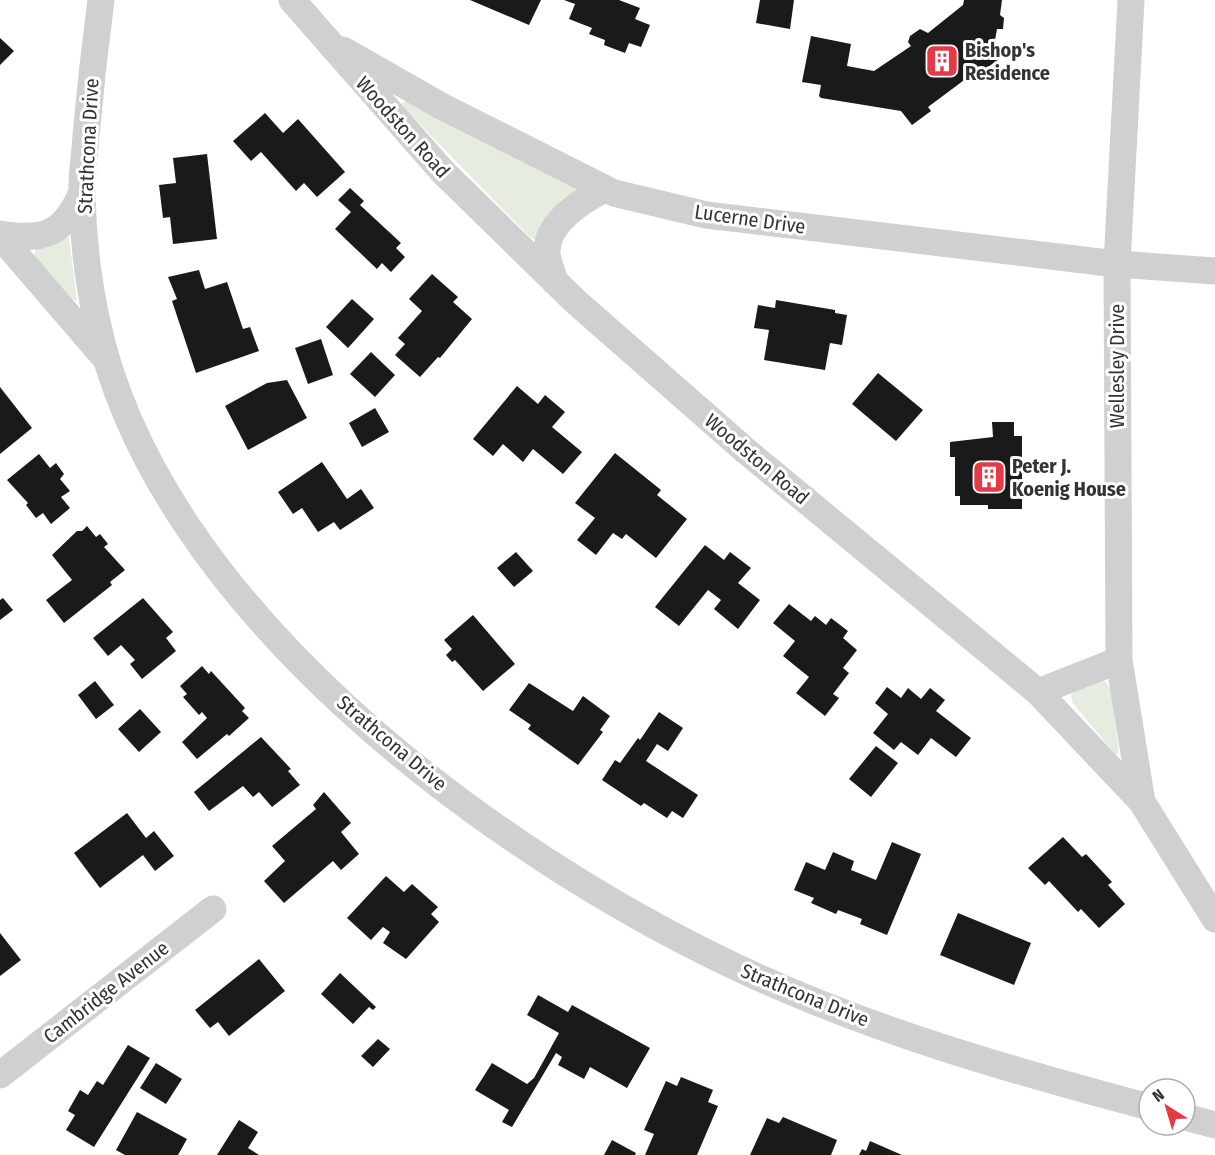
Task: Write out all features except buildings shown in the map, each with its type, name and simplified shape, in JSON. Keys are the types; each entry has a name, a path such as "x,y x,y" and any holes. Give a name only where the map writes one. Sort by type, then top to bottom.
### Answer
{"street":[{"name":"Strathcona Drive","path":"101,0 82,192 87,260 97,323 108,362 134,434 164,489 196,537 241,597 298,661 354,713 418,767 498,828 625,910 682,941 788,990 907,1035 1014,1071 1137,1104"},
{"name":"Woodston Road","path":"292,0 443,172 555,282 746,451 1038,692 1142,802 1215,919"},
{"name":"Wellesley Drive","path":"1131,0 1117,264 1119,660 1142,802"},
{"name":"Lucerne Drive","path":"323,38 443,107 605,189 706,215 1117,264 1215,270"},
{"path":"555,282 547,249 556,228 574,206 605,189"},
{"path":"0,235 28,238 41,236 67,219 82,192"},
{"path":"0,235 86,340 108,362"},
{"path":"1038,692 1119,660"},
{"name":"Cambridge Avenue","path":"0,1075 213,909"},
{"path":"1197,1120 1215,1125"}],"shaded area":[{"path":"408,100 577,187 541,242 530,237 404,108 402,103"},
{"path":"58,237 69,237 77,301 69,298 34,257 36,248"},
{"path":"1099,679 1105,681 1111,690 1119,753 1115,754 1072,702 1071,695 1081,686"}],"place":[{"name":"Bishop's Residence","path":"942,61"},
{"name":"Peter J. Koenig House","path":"989,477"}]}
